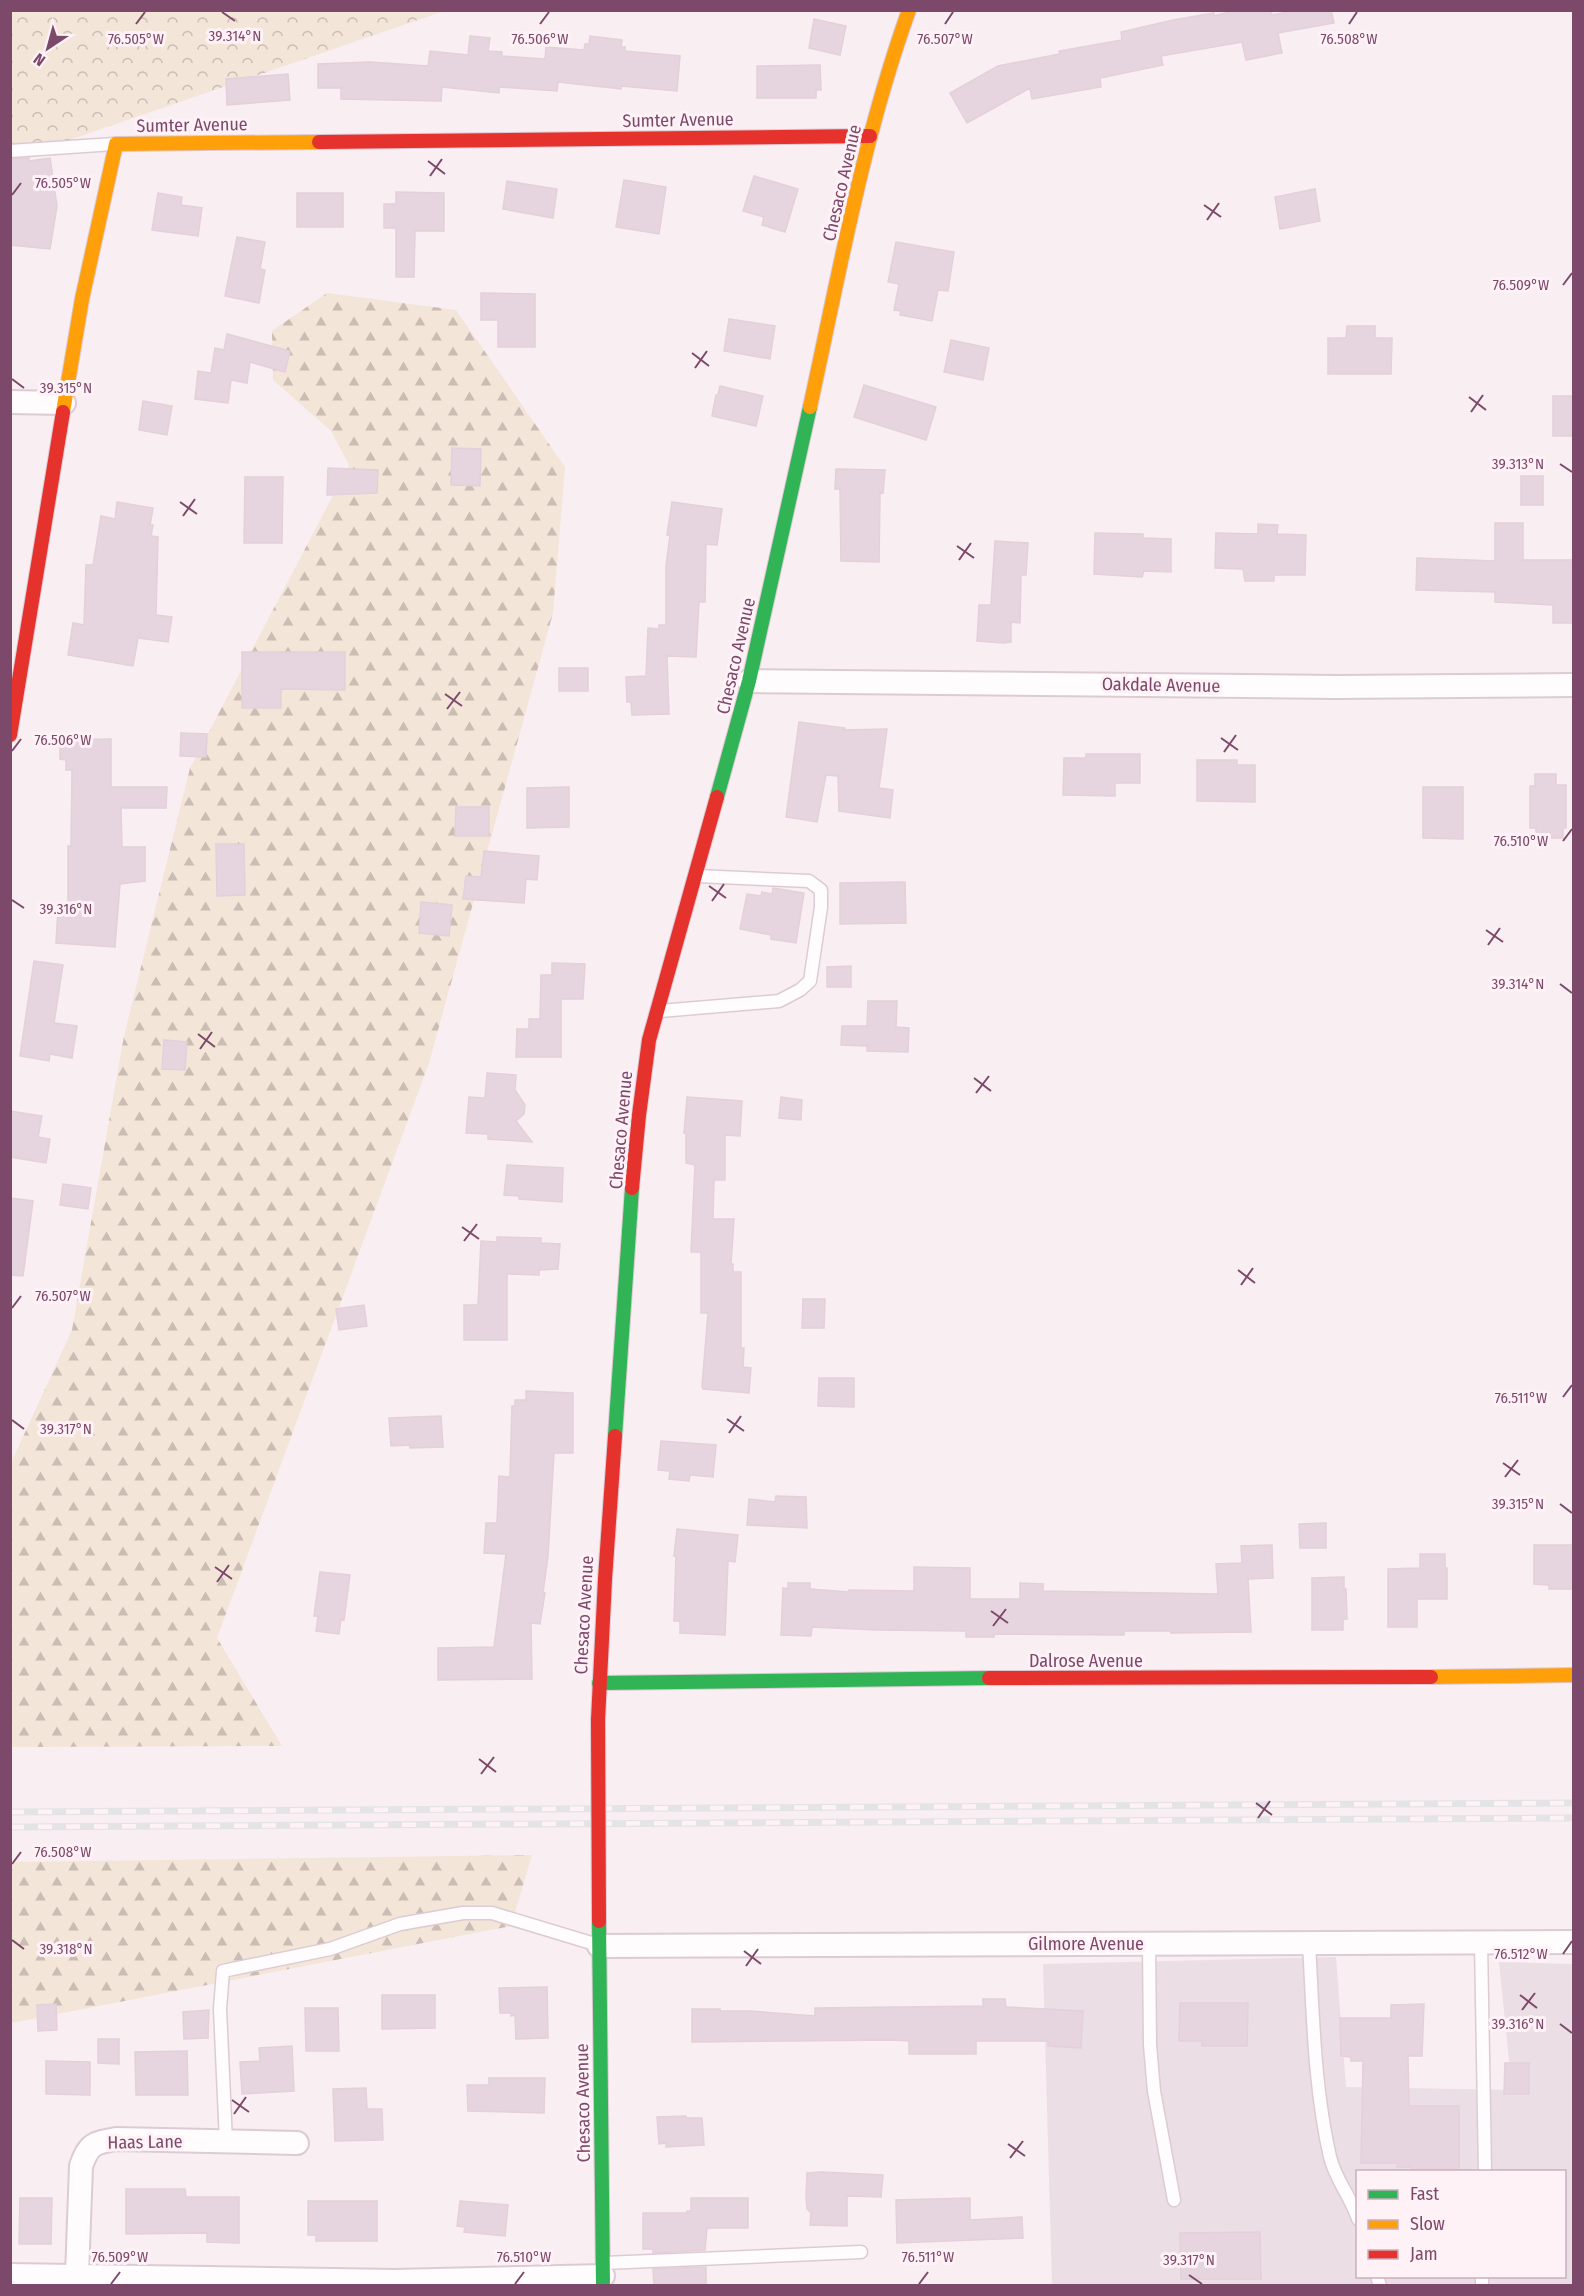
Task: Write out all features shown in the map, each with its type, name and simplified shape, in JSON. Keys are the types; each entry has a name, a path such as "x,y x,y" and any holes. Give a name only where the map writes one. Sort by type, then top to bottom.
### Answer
{"street":[{"name":"Chesaco Avenue","path":"603,2275 599,1683 609,1498 642,1087 656,1011 749,681 870,136 909,10"},
{"name":"Sumter Avenue","path":"10,735 82,299 116,144 870,136"},
{"path":"10,402 64,403"},
{"name":"Oakdale Avenue","path":"749,681 1336,687 1574,685"},
{"name":"Dalrose Avenue","path":"599,1683 919,1678 1195,1679 1574,1676"},
{"name":"Gilmore Avenue","path":"599,1946 1574,1942"},
{"name":"Haas Lane","path":"77,2276 81,2166 86,2152 93,2144 116,2139 297,2143"},
{"path":"10,2275 395,2281 603,2275"}],"lane":[{"path":"10,151 116,144"},
{"path":"656,1011 779,1001 800,990 810,981 821,907 821,890 809,881 694,876"},
{"path":"226,2142 220,2009 223,1971 330,1949 400,1924 464,1913 492,1913 599,1946"},
{"path":"1481,1942 1485,2170"},
{"path":"1149,1943 1150,2045 1155,2091 1174,2200"},
{"path":"1309,1943 1316,2058 1323,2121 1330,2159 1356,2214"},
{"path":"603,2275 861,2252"}],"shaded area":[{"path":"1336,1957 1346,2087 1512,2090 1499,1962 1573,1964 1573,2285 1052,2285 1043,1964"}],"green space":[{"path":"11,10 444,11 11,160"},
{"path":"327,293 456,310 565,467 553,613 429,1063 217,1638 282,1746 11,1747 11,1463 72,1330 124,1036 190,768 349,465 331,431 273,380 272,331"},
{"path":"532,1855 511,1926 11,2023 10,1862"}],"building":[{"path":"1237,10 1271,10 1272,15 1298,10 1331,10 1334,23 1278,33 1282,53 1246,60 1242,42 1161,56 1163,65 1100,78 1101,87 1032,99 1030,88 967,123 950,93 998,66 1060,54 1059,51 1122,40 1121,32 1173,20 1214,13 1214,16"},
{"path":"814,19 846,26 840,55 809,48"},
{"path":"470,36 490,38 488,51 502,52 502,56 545,59 546,47 584,50 585,44 589,44 590,36 622,40 621,47 625,47 625,51 680,56 677,91 621,86 621,89 558,82 557,91 499,87 499,93 442,87 441,101 341,99 341,88 318,88 318,64 370,62 428,66 430,51 468,55"},
{"path":"820,65 821,90 816,90 816,98 757,98 757,66"},
{"path":"288,74 290,100 227,105 226,79"},
{"path":"29,158 29,161 50,158 57,206 50,249 10,245 10,159"},
{"path":"754,176 798,189 785,232 762,225 764,217 743,211"},
{"path":"624,180 666,187 659,234 616,227"},
{"path":"507,181 557,189 553,218 503,209"},
{"path":"1315,189 1320,221 1280,229 1275,197"},
{"path":"396,192 444,193 444,231 415,231 414,277 396,277 396,228 384,228 384,204 396,204"},
{"path":"158,193 182,197 181,205 202,208 198,236 152,230"},
{"path":"297,193 343,193 343,227 297,227"},
{"path":"237,237 265,242 260,269 265,270 259,303 225,296"},
{"path":"896,242 954,252 948,291 938,290 932,321 900,315 901,311 894,310 899,284 888,282"},
{"path":"481,293 535,294 535,347 498,347 498,320 481,320"},
{"path":"729,319 775,326 770,359 724,351"},
{"path":"1347,326 1375,326 1375,338 1392,338 1391,374 1328,374 1328,338 1346,338"},
{"path":"227,334 290,351 285,372 250,362 247,383 231,380 228,403 195,399 198,371 211,373 215,348 224,350"},
{"path":"951,340 989,348 983,380 944,372"},
{"path":"864,385 936,407 926,440 854,417"},
{"path":"720,386 763,396 756,426 712,416"},
{"path":"1553,396 1574,396 1574,436 1553,436"},
{"path":"143,401 172,406 167,435 139,430"},
{"path":"452,448 481,449 480,486 451,485"},
{"path":"328,468 378,470 377,493 327,495"},
{"path":"836,469 885,470 883,493 880,492 879,562 841,561 840,489 835,489"},
{"path":"1521,476 1543,476 1543,505 1521,505"},
{"path":"245,477 283,477 282,543 244,543"},
{"path":"117,502 153,508 151,536 158,537 156,615 172,617 168,642 138,638 133,666 68,655 73,623 84,625 86,565 93,565 101,516 115,519"},
{"path":"672,502 722,509 717,545 706,544 705,602 699,602 696,657 667,656 669,714 632,715 631,702 627,702 626,677 646,676 648,628 659,629 659,625 666,625 666,566 670,535 667,535"},
{"path":"1495,523 1523,523 1523,560 1574,560 1574,623 1553,623 1553,605 1495,602 1495,592 1416,590 1417,558 1495,561"},
{"path":"1258,524 1278,525 1277,534 1306,535 1305,575 1274,575 1274,581 1245,581 1243,569 1215,568 1216,533 1258,534"},
{"path":"1095,533 1143,534 1143,538 1171,539 1171,572 1144,571 1142,577 1094,574"},
{"path":"995,541 1028,543 1026,575 1021,575 1020,623 1011,622 1011,642 1004,643 977,641 979,605 991,605"},
{"path":"242,652 345,652 345,690 281,689 281,708 242,708"},
{"path":"559,668 588,668 588,691 559,691"},
{"path":"799,722 845,728 844,730 887,729 879,788 893,790 890,818 839,811 838,776 826,775 817,822 786,817"},
{"path":"181,733 207,734 206,757 180,756"},
{"path":"111,739 111,787 167,787 166,808 121,808 122,847 145,847 145,881 120,884 115,947 56,943 58,909 68,910 68,846 71,846 72,770 66,770 66,760 60,759 60,740"},
{"path":"1086,754 1140,754 1140,783 1115,783 1115,796 1063,795 1064,758 1086,758"},
{"path":"1197,760 1237,760 1237,765 1255,765 1255,802 1197,801"},
{"path":"1535,774 1556,774 1556,785 1566,785 1566,828 1563,828 1563,838 1536,838 1536,828 1530,828 1530,786 1535,786"},
{"path":"569,787 569,827 527,828 527,788"},
{"path":"1423,787 1463,787 1463,839 1423,838"},
{"path":"456,807 489,807 489,836 455,836"},
{"path":"216,844 244,844 245,895 217,896"},
{"path":"484,851 539,856 537,880 526,879 524,903 463,899 466,876 481,877"},
{"path":"905,882 906,923 840,924 840,883"},
{"path":"773,888 804,893 796,943 771,939 771,935 740,929 747,894 761,896 762,892 772,894"},
{"path":"421,902 452,905 449,936 419,933"},
{"path":"34,961 63,965 54,1023 77,1026 72,1058 50,1054 49,1061 20,1056"},
{"path":"552,963 585,964 583,999 561,999 561,1057 516,1057 517,1029 529,1029 529,1019 540,1019 541,975 552,975"},
{"path":"851,966 851,987 827,987 827,967"},
{"path":"868,1001 897,1001 896,1027 909,1028 908,1052 867,1051 867,1046 841,1045 842,1026 867,1026"},
{"path":"164,1040 187,1042 185,1070 162,1069"},
{"path":"487,1073 516,1075 515,1090 525,1105 524,1114 516,1121 532,1142 488,1139 488,1134 466,1133 469,1097 485,1098"},
{"path":"687,1097 742,1101 740,1136 725,1135 725,1180 714,1180 713,1219 734,1219 731,1264 733,1264 733,1272 741,1272 741,1348 744,1348 743,1367 751,1368 749,1393 703,1389 702,1386 708,1313 701,1313 701,1252 691,1252 695,1165 686,1163 686,1133 684,1133"},
{"path":"781,1097 802,1100 801,1120 779,1118"},
{"path":"10,1111 42,1116 38,1137 50,1139 46,1163 10,1157"},
{"path":"507,1165 563,1168 562,1202 519,1199 519,1196 504,1195"},
{"path":"63,1184 91,1188 88,1209 60,1205"},
{"path":"10,1198 33,1201 23,1276 10,1275"},
{"path":"497,1237 541,1238 541,1243 560,1244 558,1269 539,1270 539,1275 507,1274 507,1340 464,1340 464,1305 478,1305 481,1241 497,1242"},
{"path":"803,1299 825,1299 824,1328 802,1328"},
{"path":"364,1305 367,1326 339,1330 336,1309"},
{"path":"819,1378 854,1378 854,1407 818,1406"},
{"path":"526,1391 573,1393 573,1453 554,1453 548,1556 543,1593 545,1593 540,1624 531,1623 532,1679 438,1680 438,1648 494,1647 506,1554 484,1553 486,1523 497,1523 499,1476 509,1477 510,1475 512,1406 515,1406 515,1400 526,1400"},
{"path":"441,1416 443,1447 391,1446 389,1418"},
{"path":"661,1441 716,1445 713,1477 690,1475 689,1481 669,1479 670,1471 658,1470"},
{"path":"776,1496 806,1497 807,1528 747,1525 749,1499 775,1502"},
{"path":"1326,1523 1326,1548 1300,1548 1299,1524"},
{"path":"677,1529 738,1535 735,1562 728,1561 725,1635 680,1633 680,1621 674,1621 676,1556 674,1556"},
{"path":"1272,1545 1273,1578 1248,1579 1251,1632 1124,1631 1124,1635 994,1634 994,1637 966,1637 966,1631 812,1627 811,1636 781,1635 783,1588 788,1589 788,1583 810,1583 810,1589 849,1592 849,1590 914,1591 914,1567 970,1568 970,1599 1020,1599 1020,1583 1043,1584 1043,1591 1218,1594 1216,1564 1242,1563 1241,1546"},
{"path":"1534,1545 1574,1545 1574,1589 1549,1589 1549,1585 1534,1584"},
{"path":"1420,1554 1445,1554 1447,1599 1417,1599 1417,1627 1388,1627 1388,1569 1420,1568"},
{"path":"320,1572 350,1575 344,1620 341,1619 339,1634 316,1631 318,1616 314,1616"},
{"path":"1344,1577 1347,1619 1343,1619 1343,1630 1312,1630 1312,1578"},
{"path":"547,1987 548,2038 516,2039 515,2015 500,2013 499,1988"},
{"path":"382,1995 435,1995 435,2028 382,2029"},
{"path":"983,1999 1005,1999 1006,2007 1083,2011 1081,2048 1048,2046 1048,2041 976,2041 976,2054 909,2054 909,2041 894,2040 692,2042 692,2009 815,2016 815,2008 983,2006"},
{"path":"1180,2003 1248,2003 1247,2046 1202,2046 1202,2041 1179,2041"},
{"path":"56,2004 57,2030 38,2031 37,2005"},
{"path":"1424,2004 1422,2056 1408,2056 1409,2106 1459,2106 1459,2170 1411,2170 1411,2167 1397,2167 1398,2163 1361,2163 1363,2061 1351,2061 1351,2057 1341,2056 1340,2018 1391,2018 1391,2005"},
{"path":"305,2008 338,2008 339,2051 306,2051"},
{"path":"209,2010 208,2038 184,2039 183,2012"},
{"path":"98,2039 119,2039 119,2064 98,2063"},
{"path":"292,2046 294,2091 242,2094 240,2062 260,2061 259,2048"},
{"path":"187,2051 188,2095 136,2095 135,2052"},
{"path":"46,2061 90,2062 90,2095 46,2094"},
{"path":"1505,2063 1529,2063 1529,2094 1504,2094"},
{"path":"489,2078 545,2078 544,2113 468,2111 467,2085 489,2085"},
{"path":"366,2088 367,2109 382,2109 383,2140 335,2141 333,2089"},
{"path":"686,2116 687,2118 702,2118 704,2145 666,2147 666,2143 659,2144 657,2117"},
{"path":"807,2173 883,2175 881,2197 847,2196 847,2226 810,2225 811,2213 807,2209 806,2196"},
{"path":"126,2189 185,2189 186,2197 239,2197 239,2243 207,2242 207,2233 126,2234"},
{"path":"20,2198 52,2198 51,2244 19,2244"},
{"path":"691,2198 748,2198 748,2228 707,2228 705,2250 653,2253 653,2249 643,2249 643,2213 687,2213 691,2211"},
{"path":"970,2198 970,2220 1022,2217 1023,2238 897,2243 896,2200"},
{"path":"308,2201 377,2201 377,2241 316,2241 316,2235 308,2235"},
{"path":"460,2201 508,2205 505,2236 464,2232 465,2227 457,2226"},
{"path":"1260,2232 1261,2279 1181,2279 1180,2233"},
{"path":"706,2267 706,2286 654,2286 653,2269"}],"railway":[{"path":"10,1812 1574,1803"},
{"path":"10,1827 1574,1818"}],"traffic: fast":[{"path":"717,797 749,681 810,407"},
{"path":"615,1436 632,1188"},
{"path":"599,1683 989,1678"},
{"path":"599,1921 603,2286"}],"traffic: slow":[{"path":"810,407 865,157 878,107 909,10"},
{"path":"63,412 82,299 116,144 319,142"},
{"path":"1431,1677 1574,1675"}],"traffic: jam":[{"path":"319,142 870,136"},
{"path":"10,735 63,412"},
{"path":"632,1188 649,1040 717,797"},
{"path":"598,1720 615,1436"},
{"path":"989,1678 1431,1677"},
{"path":"598,1720 599,1921"}]}
